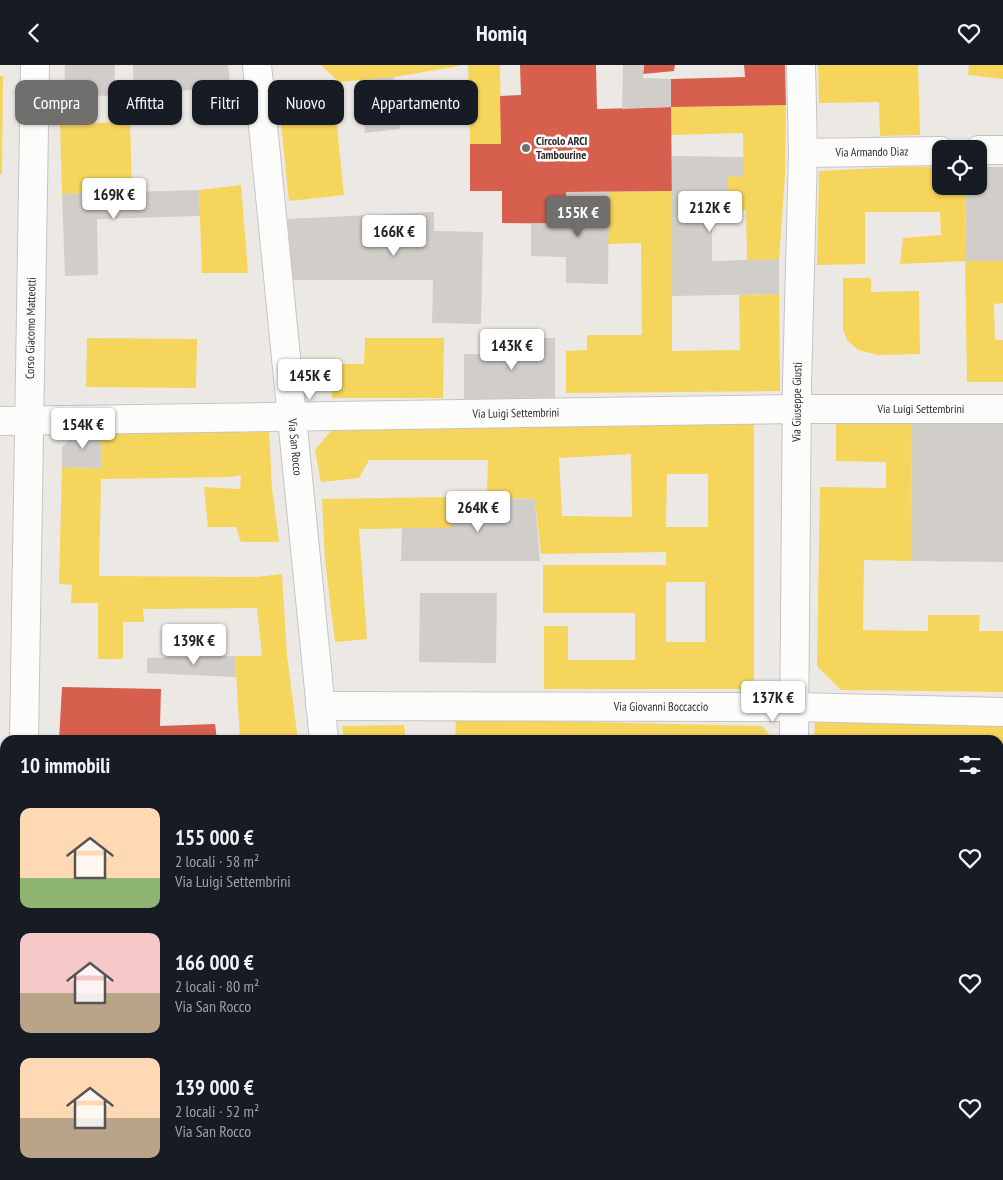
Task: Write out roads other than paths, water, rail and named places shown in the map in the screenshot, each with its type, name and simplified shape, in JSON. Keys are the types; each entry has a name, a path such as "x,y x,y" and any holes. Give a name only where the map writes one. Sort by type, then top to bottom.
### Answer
{"street":[{"name":"Corso Giacomo Matteotti","path":"24,735 35,65"},
{"name":"Via San Rocco","path":"257,65 290,417 323,735"},
{"name":"Via Giuseppe Giusti","path":"794,735 797,409 802,153 801,65"},
{"path":"987,150 1003,150"},
{"name":"Via Armando Diaz","path":"802,153 932,151"},
{"name":"Via Luigi Settembrini","path":"0,421 797,409 1003,409"},
{"name":"Via Giovanni Boccaccio","path":"320,706 795,707 1003,712"}],"place":[{"name":"Circolo ARCI Tambourine","path":"526,148"}]}
